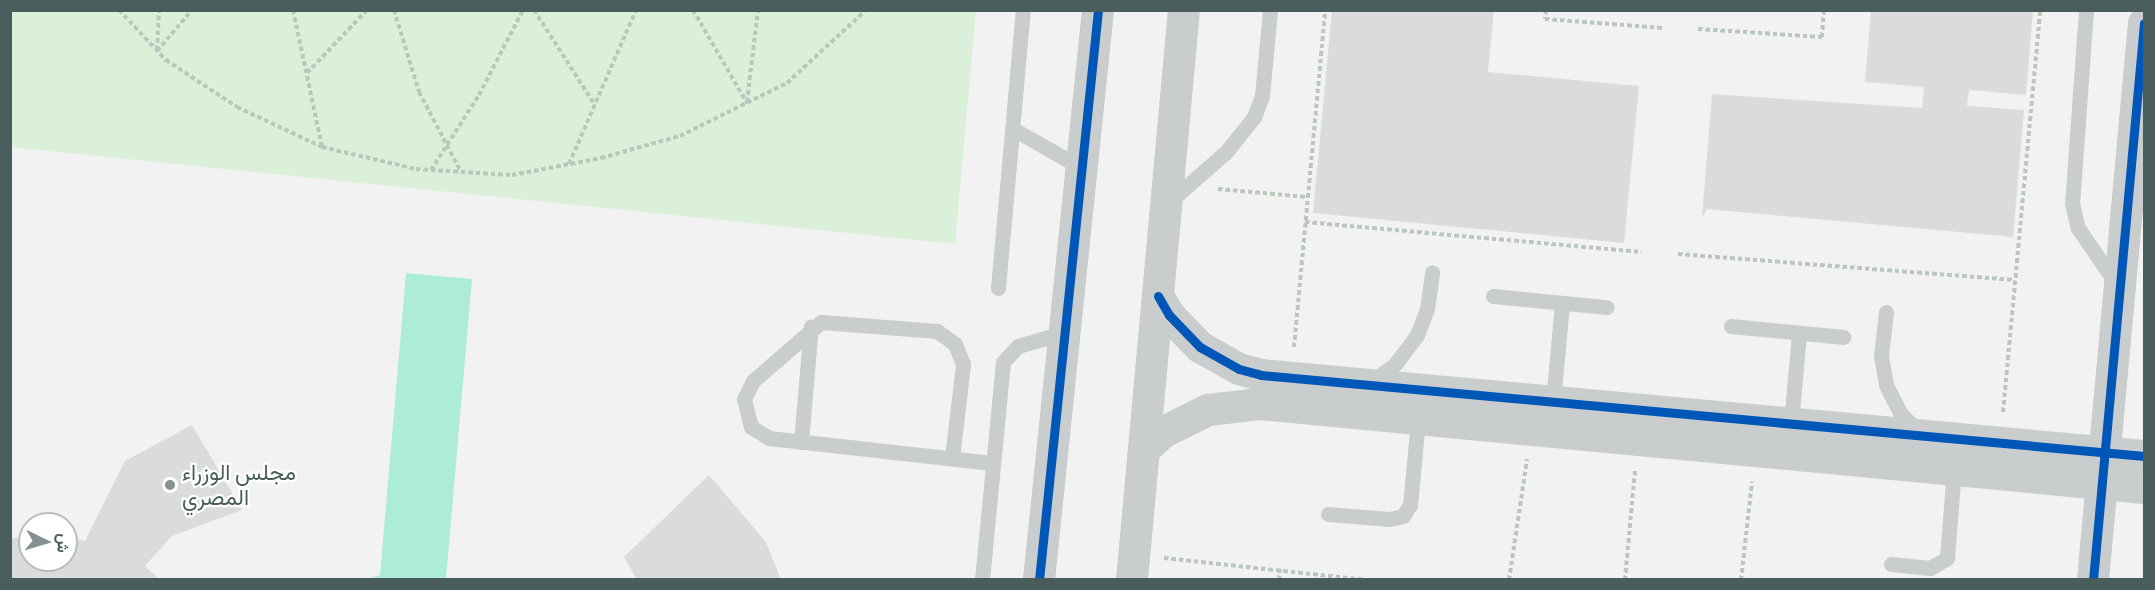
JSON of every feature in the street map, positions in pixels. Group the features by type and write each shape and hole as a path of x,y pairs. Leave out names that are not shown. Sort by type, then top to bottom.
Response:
{"street":[{"path":"1039,579 1098,10"},
{"path":"1134,567 1158,296 1175,195 1184,10"},
{"path":"2093,579 2145,23"},
{"path":"1158,296 1183,332 1219,359 1261,375 2145,456"},
{"path":"1144,450 1184,419 1233,405 2145,488"}],"lane":[{"path":"998,288 1023,10"},
{"path":"1175,195 1226,152 1254,117 1262,96 1270,10"},
{"path":"2086,10 2072,203 2078,228 2120,289"},
{"path":"1013,129 1082,168"},
{"path":"1367,385 1396,363 1418,335 1427,309 1432,272"},
{"path":"1493,296 1606,308"},
{"path":"1553,402 1562,303"},
{"path":"1886,312 1881,356 1886,385 1900,413 1924,435"},
{"path":"952,458 963,364 961,354 947,336 925,328 830,321 811,326 753,381 744,399 746,419 759,434 801,442 992,463"},
{"path":"801,442 811,326"},
{"path":"1731,326 1844,337"},
{"path":"982,579 1003,363 1018,346 1066,332"},
{"path":"1791,423 1799,333"},
{"path":"1328,514 1389,519 1403,516 1410,505 1418,421"},
{"path":"1891,564 1930,568 1947,558 1954,470"}],"path":[{"path":"119,10 157,51 237,107 322,147 431,170 512,175 569,164 680,135 787,83 864,11"},
{"path":"157,51 159,10"},
{"path":"157,51 192,10"},
{"path":"293,10 322,147"},
{"path":"306,73 367,10"},
{"path":"394,10 419,92 461,172"},
{"path":"431,170 479,95 524,10"},
{"path":"534,10 595,105"},
{"path":"569,164 636,10"},
{"path":"693,10 747,103"},
{"path":"747,103 758,10"},
{"path":"1292,378 1325,10"},
{"path":"1546,10 1545,19 1663,28"},
{"path":"1698,29 1822,37 1824,10"},
{"path":"2000,443 2040,10"},
{"path":"1175,195 1307,196"},
{"path":"1305,222 1642,252"},
{"path":"1678,254 2015,280"},
{"path":"1509,579 1531,432"},
{"path":"1625,579 1638,442"},
{"path":"1741,579 1756,454"},
{"path":"1134,567 1280,569 1367,579"},
{"path":"1279,579 1280,569"}],"shaded area":[{"path":"11,10 976,11 955,244 11,147"},
{"path":"406,273 472,279 446,579 367,579 380,575"}],"building":[{"path":"1332,10 1494,10 1488,72 1639,86 1624,243 1313,213"},
{"path":"1871,10 2033,10 2026,95 1969,90 1967,106 2024,110 2013,237 1707,209 1702,217 1712,94 1922,108 1924,87 1865,82"},
{"name":"مجلس الوزراء المصري","path":"192,425 242,510 172,536 145,566 160,580 10,580 10,539 18,537 18,572 78,572 78,540 85,541 125,461"},
{"path":"709,475 766,542 781,580 637,580 624,557"}],"cycle path":[{"path":"1039,580 1098,10"},
{"path":"2093,580 2144,23"},
{"path":"1158,296 1169,315 1200,347 1239,369 1261,375 2144,456"}],"place":[{"name":"مجلس الوزراء المصري","path":"170,485"}]}
